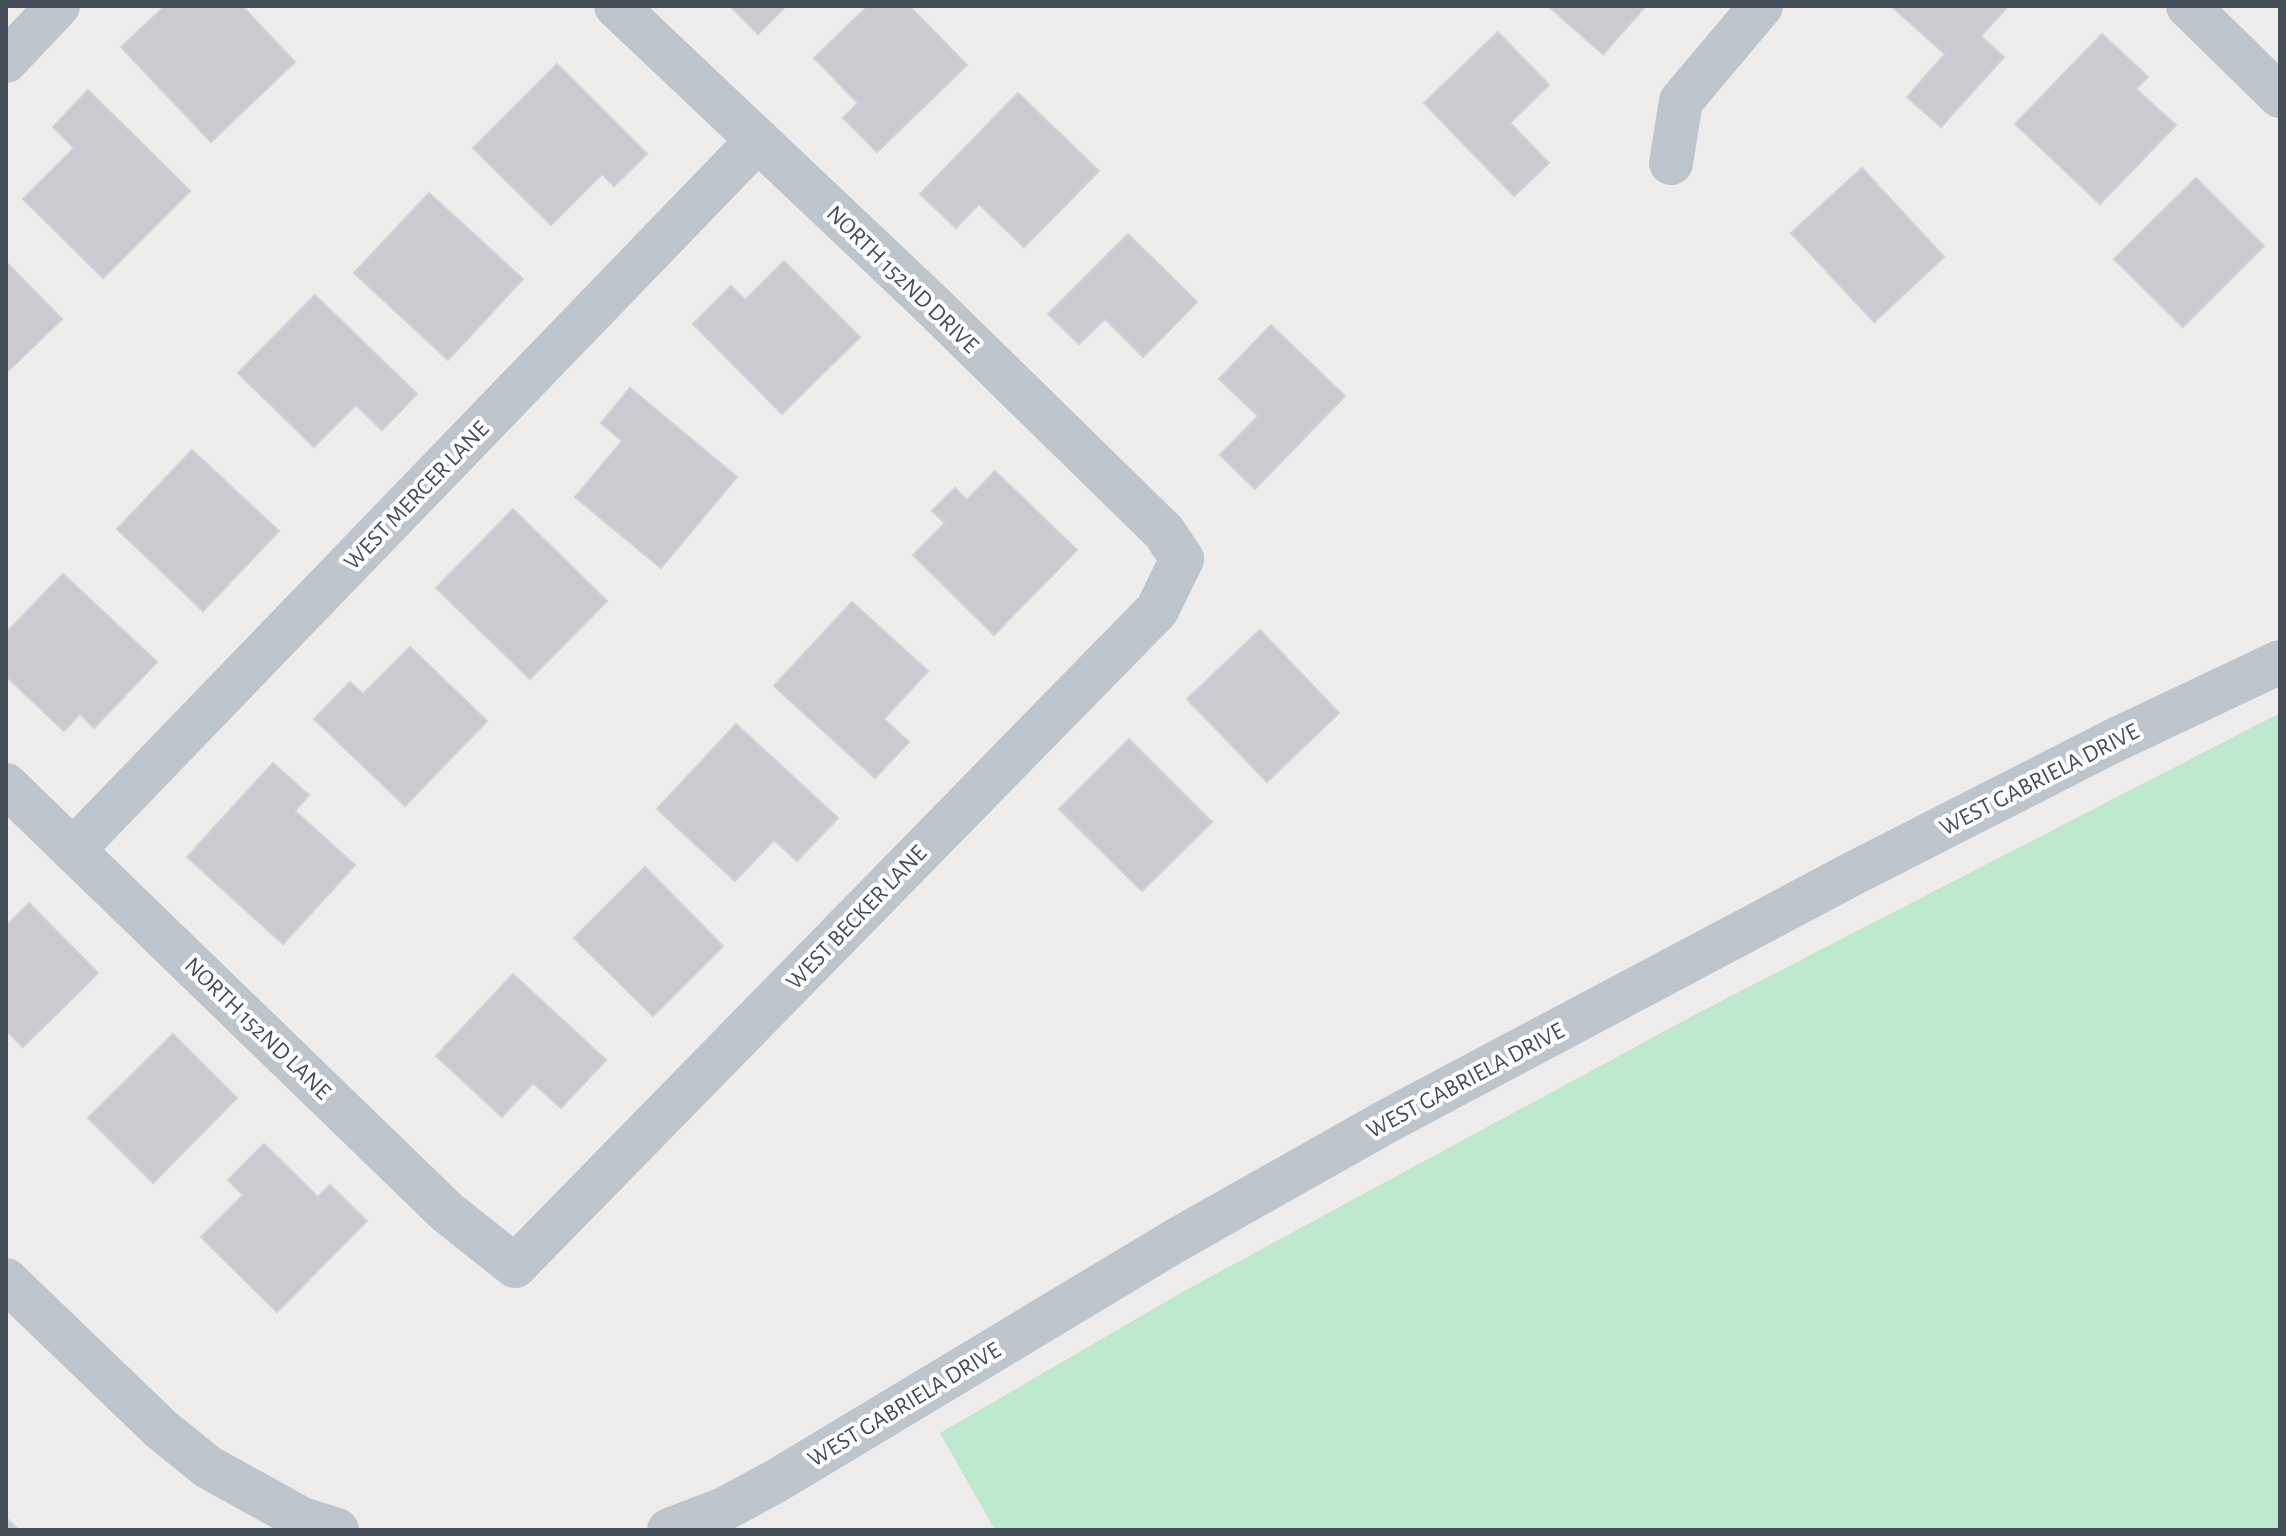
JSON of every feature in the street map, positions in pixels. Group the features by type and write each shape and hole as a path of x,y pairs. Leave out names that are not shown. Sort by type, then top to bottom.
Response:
{"street":[{"path":"6,61 58,6"},
{"name":"NORTH 152ND DRIVE","path":"616,6 928,301 1164,532 1182,559"},
{"path":"1671,163 1681,101 1761,6"},
{"path":"2188,6 2280,96"},
{"name":"WEST MERCER LANE","path":"73,850 758,140"},
{"name":"WEST BECKER LANE","path":"515,1266 1157,610 1182,559"},
{"name":"WEST GABRIELA DRIVE","path":"669,1530 724,1509 776,1481 1173,1242 1389,1120 1854,873 2113,741 2280,662"},
{"name":"NORTH 152ND LANE","path":"6,785 447,1212 515,1266"},
{"path":"6,1280 161,1429 208,1467 302,1519 337,1530"}],"green space":[{"path":"2280,713 2280,1530 995,1530 940,1433 1186,1290 1698,1013"}],"building":[{"path":"165,6 242,6 295,62 211,142 121,47"},
{"path":"730,6 786,6 758,34"},
{"path":"868,6 909,6 967,65 877,152 843,118 858,103 814,58"},
{"path":"1548,6 1646,6 1603,54"},
{"path":"1891,6 2008,6 1981,36 2004,57 1941,127 1907,97 1945,54"},
{"path":"1498,32 1549,85 1510,123 1549,163 1514,196 1424,103"},
{"path":"2102,34 2148,77 2136,89 2176,125 2100,204 2015,124"},
{"path":"557,64 647,154 614,186 602,174 551,225 473,148"},
{"path":"88,90 190,191 103,278 23,199 74,148 53,127"},
{"path":"1018,93 1099,171 1024,247 979,204 956,228 920,194"},
{"path":"1862,168 1944,257 1874,322 1791,233"},
{"path":"2196,178 2264,246 2183,327 2114,259"},
{"path":"429,193 523,279 448,360 354,273"},
{"path":"1128,234 1197,302 1143,357 1105,319 1079,344 1048,314"},
{"path":"784,261 860,337 782,414 693,324 731,286 745,300"},
{"path":"6,262 62,319 6,373"},
{"path":"315,295 417,394 382,430 356,405 314,447 238,373"},
{"path":"1271,325 1345,396 1255,489 1220,455 1258,416 1219,379"},
{"path":"630,388 737,477 661,568 575,497 622,441 601,423"},
{"path":"192,450 279,531 203,611 117,529"},
{"path":"995,471 1077,550 994,635 913,555 945,523 932,511 955,488 967,500"},
{"path":"513,509 607,601 530,679 436,588"},
{"path":"63,574 157,662 94,728 80,714 64,731 6,676 6,633"},
{"path":"852,602 928,671 884,719 909,742 875,778 774,686"},
{"path":"1260,630 1339,713 1267,782 1187,699"},
{"path":"410,647 487,721 405,806 314,719 350,682 363,694"},
{"path":"736,724 838,818 797,861 774,840 735,881 657,809"},
{"path":"1129,739 1212,822 1142,891 1059,809"},
{"path":"273,763 309,795 295,811 355,865 283,944 187,857"},
{"path":"645,867 723,946 653,1016 574,938"},
{"path":"29,903 98,973 23,1047 6,1030 6,926"},
{"path":"513,974 606,1060 561,1108 533,1083 502,1117 436,1056"},
{"path":"173,1034 237,1098 153,1183 88,1118"},
{"path":"264,1144 318,1197 330,1185 367,1221 277,1312 201,1237 243,1195 228,1180"},
{"path":"6,1518 19,1530 6,1530"}]}
